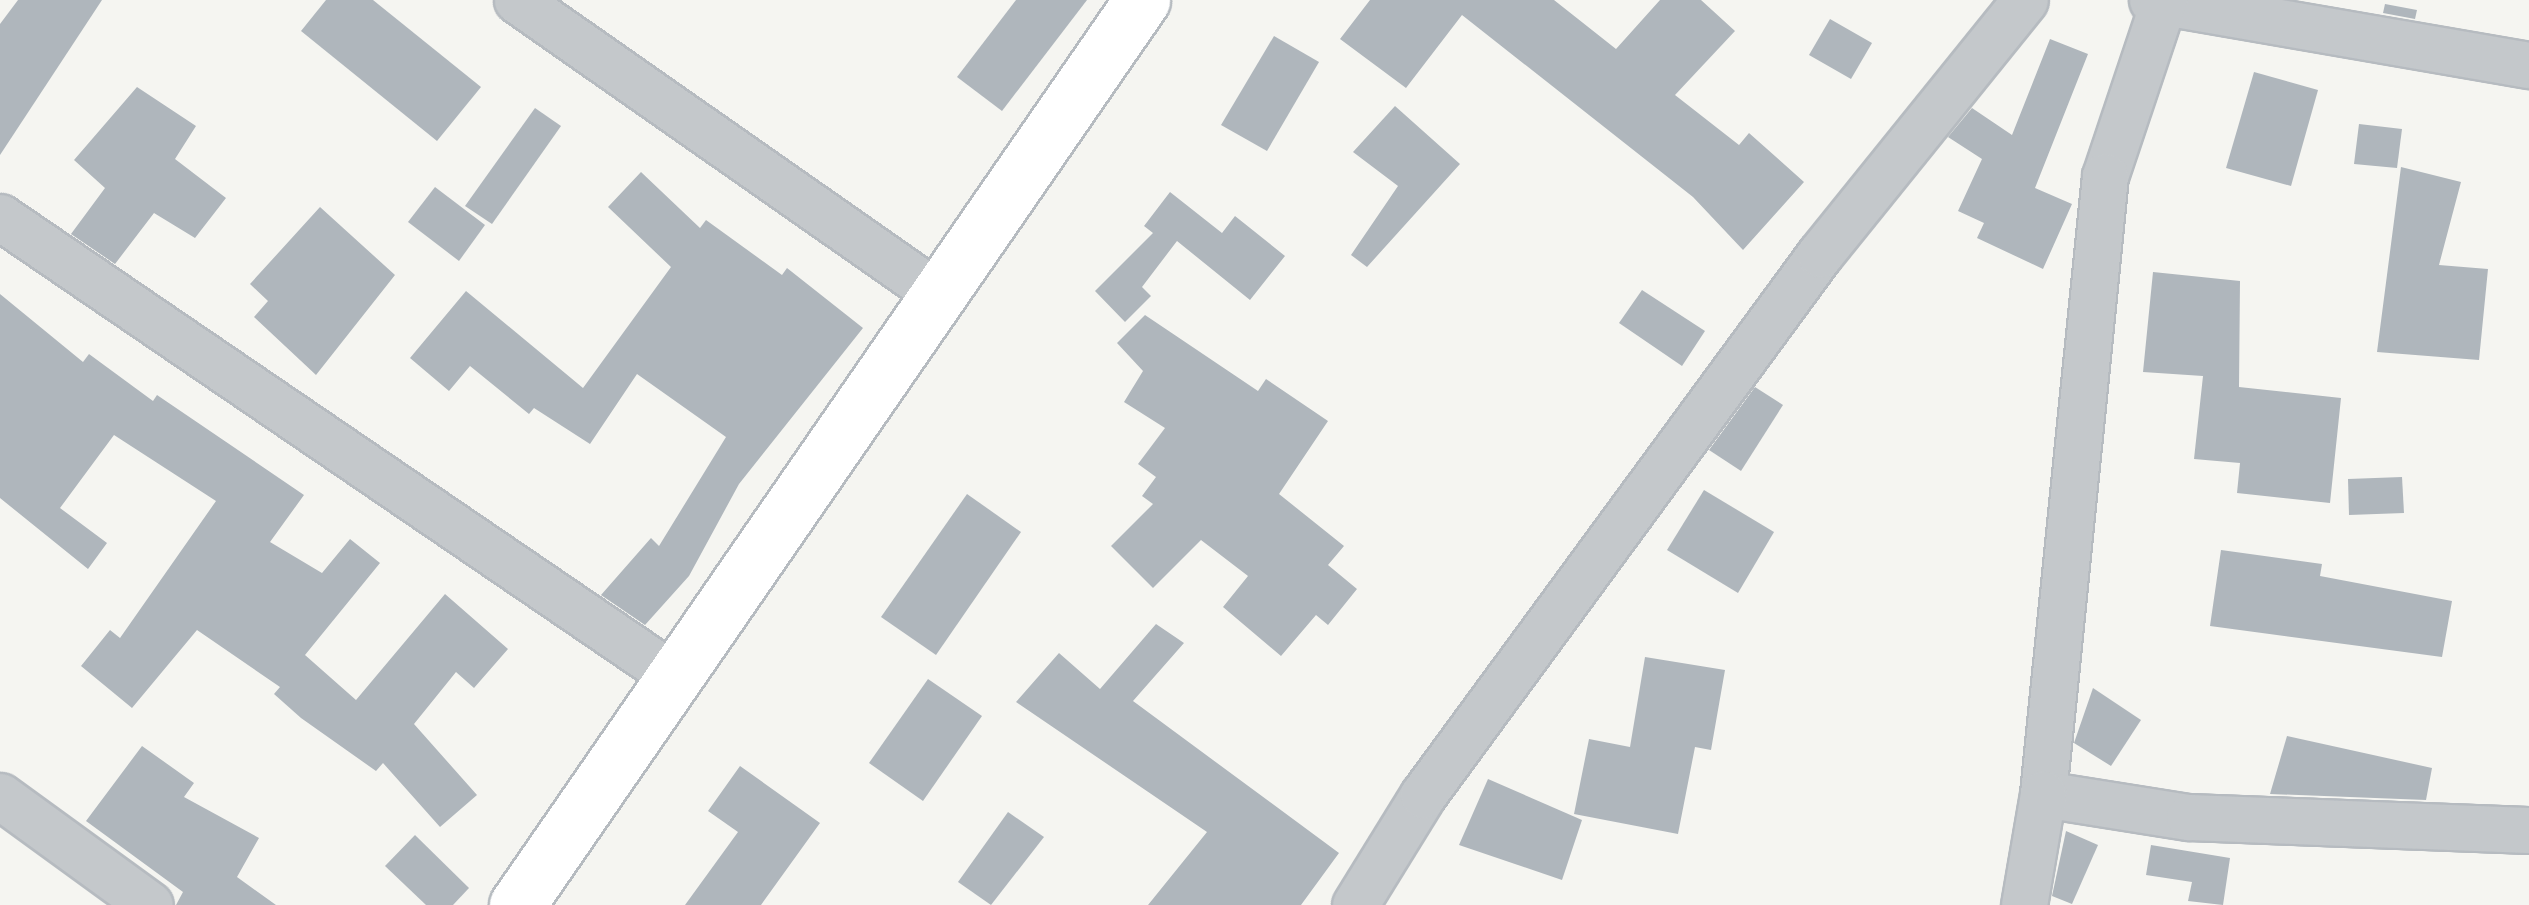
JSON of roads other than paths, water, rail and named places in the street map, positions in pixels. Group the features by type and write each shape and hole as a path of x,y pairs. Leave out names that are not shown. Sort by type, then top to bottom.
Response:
{"main road":[{"path":"518,905 1142,0"}],"street":[{"path":"517,0 938,294"},
{"path":"1355,905 1423,795 1820,254 2025,0"},
{"path":"2024,905 2042,794 2105,176 2160,1 2529,65"},
{"path":"0,217 674,677"},
{"path":"2042,794 2189,817 2529,830"},
{"path":"0,796 150,905"}]}
